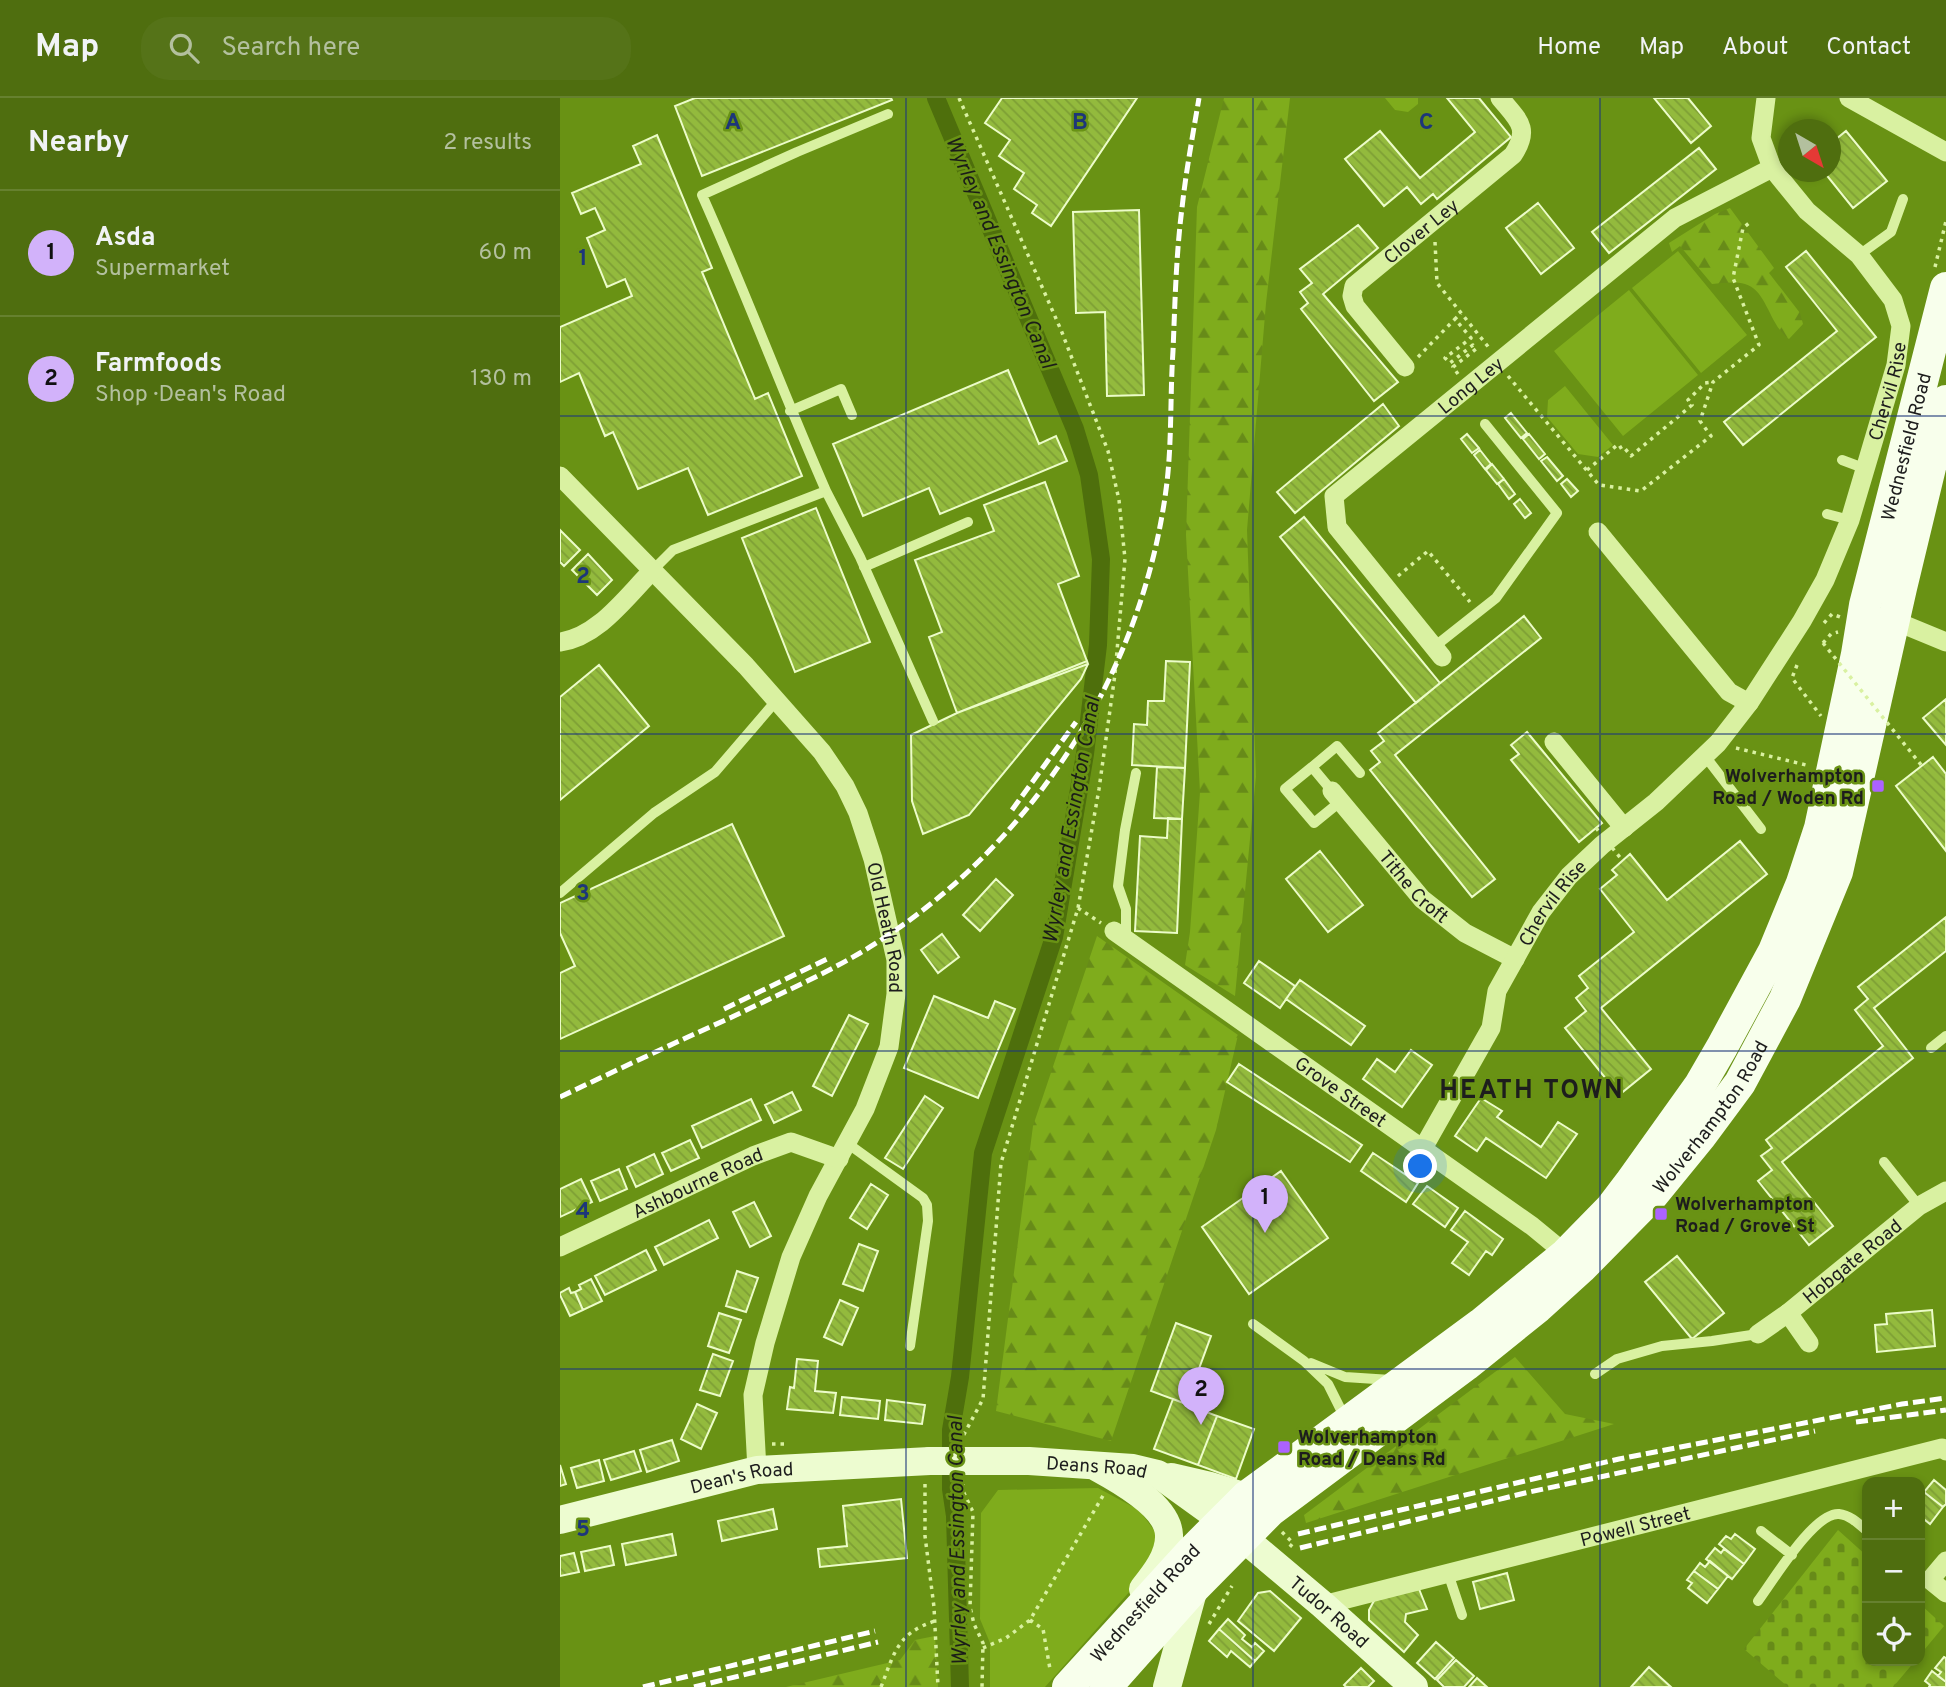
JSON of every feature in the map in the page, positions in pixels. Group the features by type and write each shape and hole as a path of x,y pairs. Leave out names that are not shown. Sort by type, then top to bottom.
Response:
{"main road":[{"name":"Wednesfield Road","path":"1850,620 1946,288"},
{"name":"Wednesfield Road","path":"1895,621 1946,401"},
{"path":"1850,620 1895,621"},
{"name":"Wolverhampton Road","path":"1106,1687 1194,1588 1246,1497 1352,1434 1497,1340 1574,1261 1700,1085 1774,951 1802,883 1820,828 1857,654 1850,620"},
{"name":"Wolverhampton Road","path":"1225,1530 1270,1511 1352,1434 1405,1378 1574,1261 1651,1197 1740,1083 1785,999 1837,872 1895,621"},
{"name":"Wednesfield Road","path":"1059,1679 1107,1643 1225,1530"}],"street":[{"name":"Clover Ley","path":"1405,367 1355,306 1352,296 1354,286 1513,155 1522,141 1520,123 1500,98"},
{"name":"Chervil Rise","path":"1422,1150 1491,1028 1497,991 1541,912 1569,876 1656,803 1711,750 1749,703 1813,601 1850,520 1896,365 1901,326 1893,300 1859,255 1808,211 1772,168 1761,138 1766,98"},
{"path":"1849,98 1946,152"},
{"name":"Long Ley","path":"1438,652 1336,527 1334,496 1495,355 1675,218 1772,168"},
{"name":"Old Heath Road","path":"560,477 746,666 822,752 845,786 858,813 873,859 895,960 896,994 889,1047 865,1109 818,1196 791,1257 765,1343 753,1395 757,1470"},
{"path":"1598,532 1729,692 1749,703"},
{"path":"560,642 572,640 598,626 652,571"},
{"path":"1895,621 1946,642"},
{"path":"1554,742 1624,828"},
{"name":"Tithe Croft","path":"1336,796 1422,899 1465,933 1515,959"},
{"name":"Grove Street","path":"1120,936 1532,1226 1574,1261"},
{"name":"Ashbourne Road","path":"560,1247 753,1156 791,1142 843,1151"},
{"name":"Hobgate Road","path":"1758,1334 1788,1313 1919,1206 1946,1191"},
{"path":"1788,1313 1809,1343"},
{"name":"Powell Street","path":"1323,1605 1942,1448 1946,1451"},
{"name":"Deans Road","path":"928,1461 1029,1461 1133,1468 1158,1474 1225,1530"},
{"name":"Dean's Road","path":"560,1520 757,1470 928,1461"},
{"path":"1096,1466 1114,1488 1155,1507 1170,1533 1166,1555 1107,1643 1099,1687"},
{"path":"1158,1474 1246,1497"},
{"path":"1114,1488 1173,1506 1225,1530"},
{"name":"Tudor Road","path":"1225,1530 1323,1605 1414,1687"},
{"path":"1946,1561 1925,1576 1946,1593"},
{"name":"Wolverhampton Road","path":"1170,1680 1194,1588"},
{"name":"Wolverhampton Road","path":"1150,1640 1164,1648 1170,1680"}],"lane":[{"path":"888,114 702,195 735,268 790,411 933,721"},
{"path":"1859,255 1891,232 1903,199"},
{"path":"790,411 841,389 852,415"},
{"path":"1438,652 1478,611 1496,597 1556,513 1485,424"},
{"path":"1842,460 1866,469"},
{"path":"652,571 673,550 826,491"},
{"path":"1827,514 1850,520"},
{"path":"864,567 968,522"},
{"path":"560,893 654,813 715,772 776,701"},
{"path":"1312,767 1336,796 1314,823 1285,789 1337,746 1360,773"},
{"path":"1711,750 1762,830"},
{"path":"1120,936 1126,909 1118,886 1136,773"},
{"path":"1931,1048 1946,1036"},
{"path":"843,1151 923,1198 927,1205 928,1222 910,1346"},
{"path":"1884,1162 1919,1206"},
{"path":"1253,1324 1304,1361 1328,1384 1352,1434"},
{"path":"1595,1374 1617,1359 1662,1346 1758,1334"},
{"path":"1304,1361 1345,1377 1405,1378"},
{"path":"1758,1601 1819,1522 1838,1514 1850,1517 1862,1527"},
{"path":"1761,1531 1792,1555"},
{"path":"1448,1573 1462,1615"}],"path":[{"path":"959,98 1061,330 1108,451 1119,500 1125,559 1115,674 1099,789 1078,908 1001,1163 983,1399 962,1438 969,1463 963,1490 974,1513 970,1607 983,1648 982,1687"},
{"path":"1434,220 1437,283 1509,372 1507,374 1599,485 1641,491 1711,436 1700,421 1713,382"},
{"path":"1587,470 1616,446 1618,449 1623,446 1630,456 1692,405 1688,400 1705,383 1713,382 1759,345 1733,278 1743,228 1749,223"},
{"path":"1405,367 1421,355 1461,313"},
{"path":"1455,319 1471,338 1445,358 1450,363 1473,345 1476,349 1453,367 1459,374"},
{"path":"1385,586 1428,551 1478,611"},
{"path":"1821,625 1832,614 1850,620"},
{"path":"1850,620 1823,643 1922,766"},
{"path":"1797,666 1792,678 1824,720"},
{"path":"1711,750 1813,767"},
{"path":"1596,828 1623,861"},
{"path":"1078,908 1120,936"},
{"path":"928,1461 925,1536 935,1621 938,1687"},
{"path":"983,1648 1006,1638 1030,1620 1114,1488"},
{"path":"1030,1620 1043,1629 1059,1679"},
{"path":"881,1687 889,1662 902,1641 919,1626 935,1621"}],"green space":[{"path":"1224,98 1290,98 1266,303 1247,530 1256,776 1235,996 1185,965 1190,932 1200,792 1186,535 1197,207"},
{"path":"1385,98 1418,98 1418,104 1408,112 1395,110"},
{"path":"1730,208 1774,268 1769,273 1800,313 1803,324 1789,339 1782,333 1763,300 1752,288 1745,284 1729,282 1712,284 1680,246 1672,252 1669,243 1715,214"},
{"path":"1678,251 1747,335 1701,373 1632,288"},
{"path":"1629,290 1698,375 1623,436 1554,351"},
{"path":"1565,386 1613,445 1598,457 1578,454 1547,417 1548,400"},
{"path":"1097,936 1238,1035 1216,1130 1111,1441 996,1411 1033,1126"},
{"path":"1515,1357 1565,1414 1614,1424 1306,1523 1304,1515"},
{"path":"1098,1488 1139,1510 1160,1538 1131,1590 1045,1687 990,1687 990,1643 980,1619 981,1513 998,1490"},
{"path":"1838,1530 1862,1552 1862,1666 1911,1666 1893,1687 1788,1687 1744,1649"},
{"path":"1925,1609 1944,1626 1925,1649"},
{"path":"935,1636 938,1687 786,1687 900,1660 915,1640"}],"building":[{"path":"695,98 892,100 702,176 675,106"},
{"path":"1002,98 1137,98 1051,226 1032,213 1037,205 1014,189 1024,173 999,156 1010,140 985,123"},
{"path":"1447,98 1479,98 1511,137 1437,199 1433,194 1421,204 1407,187 1384,206 1345,159 1380,131 1420,178 1475,132"},
{"path":"1654,98 1688,98 1711,126 1691,143"},
{"path":"1846,131 1887,181 1853,208 1832,182 1841,182 1841,135"},
{"path":"657,135 712,268 702,272 755,399 768,393 802,476 708,515 688,468 638,489 613,432 605,436 579,373 560,382 560,327 632,296 625,279 607,287 587,238 605,230 595,208 581,214 572,193 641,164 633,146"},
{"path":"1699,148 1716,169 1609,253 1592,232"},
{"path":"1538,203 1574,248 1541,274 1506,228"},
{"path":"1139,210 1144,395 1107,396 1105,312 1076,313 1073,212"},
{"path":"1358,225 1378,248 1323,294 1398,382 1374,401 1301,309 1308,303 1300,292 1312,283 1300,269"},
{"path":"1806,251 1876,337 1743,445 1724,422 1837,331 1786,267"},
{"path":"1008,370 1039,444 1056,436 1067,461 940,514 929,488 863,516 833,444"},
{"path":"1383,404 1399,426 1295,513 1277,492"},
{"path":"1511,413 1527,433 1521,438 1505,418"},
{"path":"1467,434 1479,448 1472,453 1461,439"},
{"path":"1529,434 1545,454 1539,459 1523,439"},
{"path":"1480,450 1491,464 1485,469 1474,455"},
{"path":"1547,457 1563,476 1557,481 1541,461"},
{"path":"1492,464 1504,479 1497,484 1486,470"},
{"path":"1504,479 1515,494 1509,499 1498,484"},
{"path":"1567,479 1578,491 1571,497 1561,484"},
{"path":"1045,482 1079,576 1058,584 1088,664 957,713 929,637 942,632 915,560 994,531 984,505"},
{"path":"1520,499 1531,513 1525,518 1514,504"},
{"path":"816,508 870,642 795,672 742,538"},
{"path":"1304,517 1440,683 1416,703 1280,537"},
{"path":"560,530 580,550 564,566 560,562"},
{"path":"588,554 612,580 597,595 572,570"},
{"path":"1524,616 1541,638 1395,755 1495,879 1472,897 1370,770 1380,762 1371,751 1384,741 1378,733"},
{"path":"1087,661 1081,679 969,815 923,834 912,801 911,735 957,713"},
{"path":"1166,661 1190,662 1185,768 1132,765 1134,724 1147,725 1148,701 1164,701"},
{"path":"599,665 649,726 560,800 560,697"},
{"path":"1946,699 1946,745 1923,718"},
{"path":"1527,732 1602,823 1579,842 1511,760 1519,754 1511,745"},
{"path":"1933,757 1946,774 1946,851 1896,786"},
{"path":"1157,767 1185,768 1182,819 1154,818"},
{"path":"1168,818 1182,819 1177,933 1135,931 1140,836 1167,838"},
{"path":"732,824 784,936 560,1039 560,973 575,966 560,933 560,903"},
{"path":"1740,841 1767,874 1601,1008 1651,1069 1619,1095 1565,1028 1586,1011 1576,998 1588,988 1579,976 1634,932 1600,889 1617,875 1612,870 1630,854 1667,900"},
{"path":"1320,851 1363,905 1328,932 1286,879"},
{"path":"996,879 1013,895 980,931 963,915"},
{"path":"1946,917 1946,951 1874,1008 1913,1058 1782,1162 1833,1226 1809,1245 1758,1181 1772,1170 1761,1156 1772,1148 1766,1140 1883,1046 1855,1010 1868,999 1858,987"},
{"path":"942,934 959,957 938,973 921,950"},
{"path":"1259,961 1295,986 1280,1008 1244,983"},
{"path":"1300,980 1365,1026 1351,1045 1286,999"},
{"path":"934,996 988,1018 995,1001 1015,1009 978,1098 904,1068"},
{"path":"849,1015 868,1024 832,1096 813,1086"},
{"path":"1411,1050 1432,1065 1402,1107 1363,1079 1377,1059 1395,1072"},
{"path":"1239,1064 1362,1145 1350,1162 1227,1082"},
{"path":"792,1092 801,1110 774,1123 765,1105"},
{"path":"925,1096 943,1108 903,1169 885,1158"},
{"path":"1481,1098 1502,1111 1497,1117 1541,1147 1558,1122 1577,1134 1546,1178 1486,1138 1477,1151 1455,1136"},
{"path":"751,1099 761,1120 702,1148 692,1126"},
{"path":"690,1140 699,1158 671,1171 662,1153"},
{"path":"1373,1153 1418,1183 1406,1202 1361,1171"},
{"path":"654,1154 663,1174 636,1187 627,1167"},
{"path":"619,1169 627,1189 600,1201 591,1181"},
{"path":"1281,1171 1328,1238 1249,1294 1202,1227"},
{"path":"581,1179 592,1202 560,1217 560,1189"},
{"path":"871,1184 888,1195 867,1229 850,1218"},
{"path":"1427,1186 1458,1208 1445,1227 1413,1204"},
{"path":"754,1202 771,1236 750,1247 733,1212"},
{"path":"1465,1211 1503,1239 1492,1255 1486,1251 1469,1275 1452,1263 1468,1242 1451,1230"},
{"path":"709,1220 718,1238 664,1265 655,1247"},
{"path":"859,1244 878,1251 863,1291 843,1284"},
{"path":"646,1250 656,1270 605,1295 595,1276"},
{"path":"1677,1256 1724,1313 1692,1339 1645,1282"},
{"path":"737,1271 758,1278 746,1312 726,1306"},
{"path":"591,1279 602,1301 583,1310 575,1292 581,1289 579,1285"},
{"path":"569,1288 571,1293 575,1292 583,1310 570,1316 560,1295"},
{"path":"840,1300 858,1308 842,1345 824,1337"},
{"path":"1932,1310 1935,1346 1877,1352 1875,1325 1887,1324 1886,1314"},
{"path":"719,1313 741,1320 729,1353 708,1346"},
{"path":"1176,1323 1211,1336 1186,1404 1151,1391"},
{"path":"713,1354 733,1361 720,1396 700,1390"},
{"path":"797,1359 818,1361 815,1391 836,1393 833,1413 787,1409 790,1387 794,1388"},
{"path":"842,1397 880,1401 878,1419 840,1415"},
{"path":"1173,1399 1217,1416 1198,1465 1154,1449"},
{"path":"887,1400 925,1405 922,1424 885,1420"},
{"path":"697,1404 717,1413 701,1449 681,1439"},
{"path":"1217,1416 1254,1429 1236,1479 1198,1465"},
{"path":"672,1440 679,1461 647,1472 640,1450"},
{"path":"634,1451 641,1471 611,1480 604,1460"},
{"path":"599,1460 604,1481 577,1488 571,1468"},
{"path":"560,1465 566,1484 560,1486"},
{"path":"1934,1480 1946,1490 1946,1504 1943,1507 1925,1491"},
{"path":"1925,1493 1943,1507 1930,1524 1925,1520"},
{"path":"901,1499 907,1558 820,1567 818,1549 847,1546 843,1506"},
{"path":"773,1509 777,1529 722,1541 718,1521"},
{"path":"672,1534 676,1555 626,1565 622,1544"},
{"path":"1735,1534 1755,1549 1744,1564 1719,1544 1726,1536 1731,1539"},
{"path":"610,1546 614,1565 585,1571 581,1552"},
{"path":"1715,1548 1721,1553 1724,1549 1744,1564 1732,1579 1706,1559"},
{"path":"574,1553 579,1572 560,1576 560,1556"},
{"path":"1710,1561 1728,1576 1718,1589 1694,1571 1700,1563 1705,1567"},
{"path":"1694,1571 1718,1589 1707,1603 1688,1588 1692,1583 1687,1580"},
{"path":"1507,1573 1514,1600 1480,1609 1473,1582"},
{"path":"1419,1589 1427,1609 1406,1614 1405,1622 1418,1635 1404,1652 1369,1620 1369,1610 1375,1599"},
{"path":"1270,1591 1301,1618 1274,1651 1238,1621 1258,1593"},
{"path":"1228,1619 1245,1635 1242,1639 1252,1647 1255,1643 1264,1651 1255,1661 1219,1629"},
{"path":"1219,1629 1255,1661 1250,1667 1231,1651 1227,1657 1209,1641"},
{"path":"1436,1642 1454,1658 1435,1679 1417,1663"},
{"path":"1944,1657 1946,1682 1938,1676 1941,1672 1935,1668"},
{"path":"1456,1660 1474,1676 1464,1687 1444,1687 1437,1680"},
{"path":"1649,1667 1671,1687 1631,1687"},
{"path":"1361,1668 1374,1681 1368,1687 1346,1687 1344,1685"},
{"path":"1932,1671 1946,1682 1946,1687 1929,1687 1925,1681"},
{"path":"1477,1678 1487,1687 1469,1687"}],"waterway":[{"name":"Wyrley and Essington Canal","path":"936,98 1075,429 1089,475 1101,559 1098,645 1085,754 1054,937 983,1153 960,1377 951,1430 960,1687"}],"railway":[{"path":"560,1097 732,1017 860,953 920,912 976,864 1025,811 1068,752 1104,689 1133,623 1154,554 1169,466 1180,226 1199,98"},
{"path":"1012,810 1076,722"},
{"path":"724,1009 831,957"},
{"path":"1298,1534 1619,1459 1902,1404 1946,1398"},
{"path":"1856,1422 1946,1410"},
{"path":"1300,1548 1525,1493 1815,1431"},
{"path":"643,1687 875,1631"},
{"path":"694,1687 878,1642"}],"place":[{"name":"Wolverhampton Road / Woden Rd","path":"1878,786"},
{"name":"Wolverhampton Road / Grove St","path":"1661,1214"},
{"name":"Asda","path":"1265,1233"},
{"name":"Farmfoods","path":"1201,1425"},
{"name":"Wolverhampton Road / Deans Rd","path":"1284,1447"}],"district":[{"name":"HEATH TOWN","path":"1532,1089"}]}
